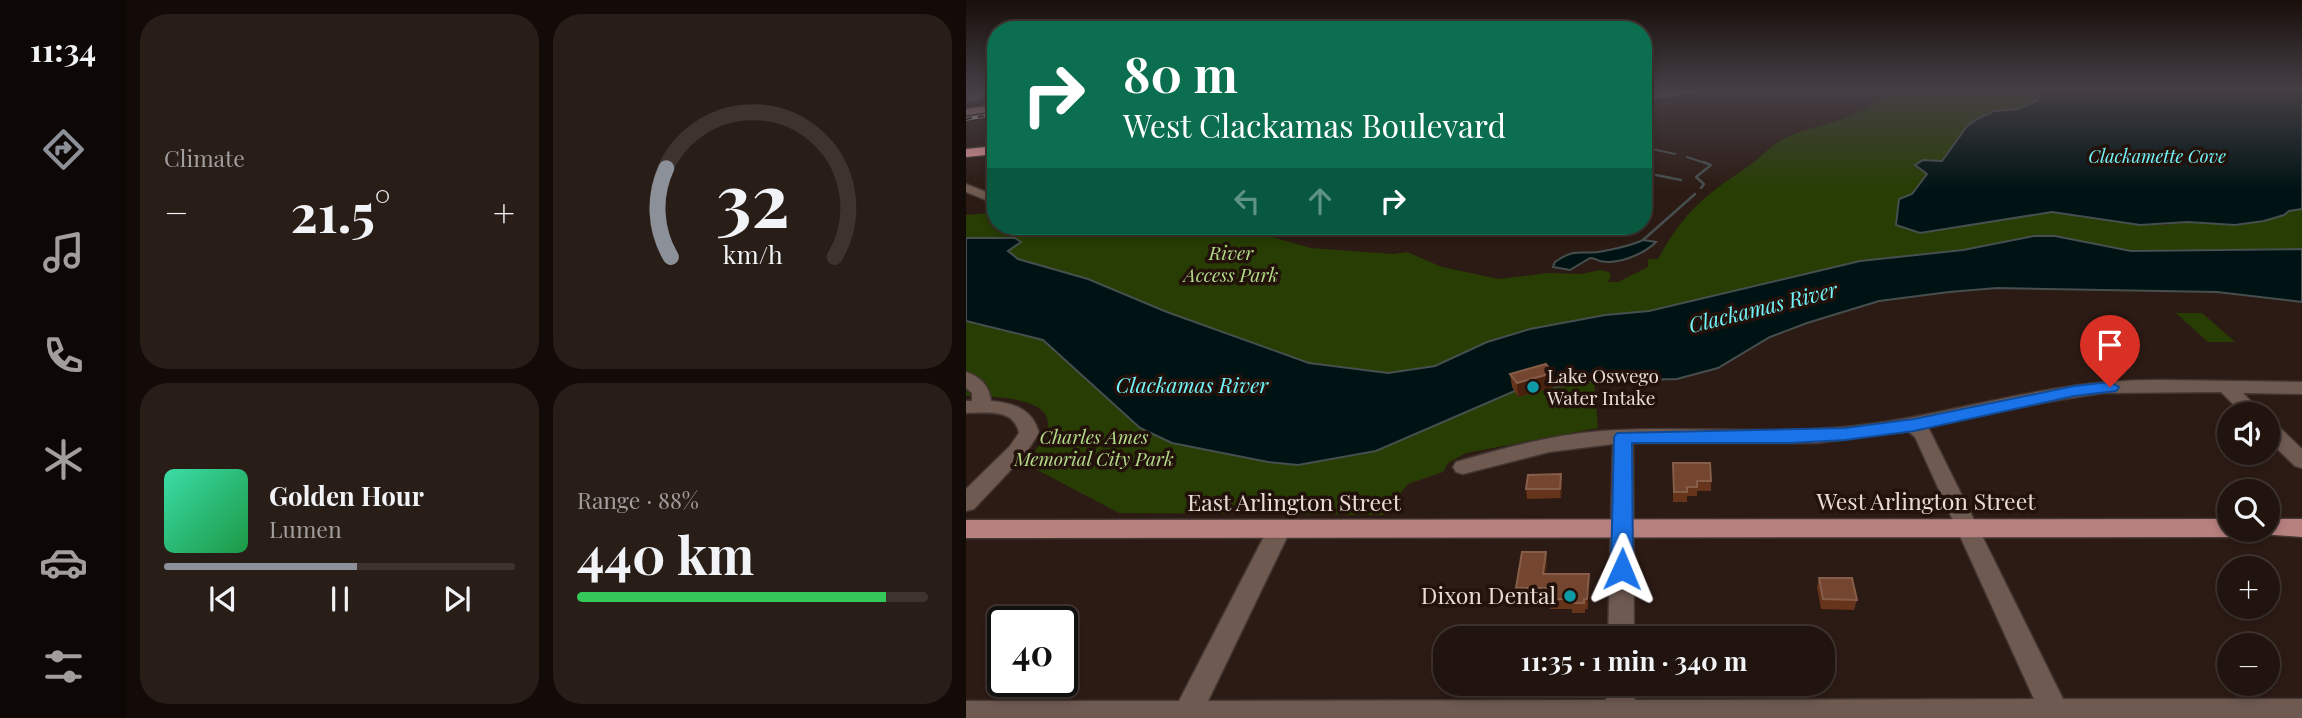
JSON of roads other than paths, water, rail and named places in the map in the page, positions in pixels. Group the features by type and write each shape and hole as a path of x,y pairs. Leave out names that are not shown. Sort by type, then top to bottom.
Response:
{"highway":[{"path":"967,150 987,148"}],"main road":[{"name":"West Arlington Street","path":"1623,528 2217,528"},
{"name":"East Arlington Street","path":"966,529 1623,528"},
{"path":"2280,528 2302,528"}],"street":[{"path":"966,188 987,196"},
{"path":"966,378 981,391 974,407 1016,412 1029,425 1030,433 1017,451 966,503"},
{"path":"1462,467 1560,444 1623,437 1790,437 1914,425 2074,391 2110,387 2302,388"},
{"path":"2228,388 2242,402"},
{"path":"1914,425 1923,434 2056,715"},
{"path":"1621,626 1623,437"},
{"path":"2280,440 2302,461"},
{"path":"1185,717 1279,529"},
{"path":"1620,716 1621,696"},
{"path":"966,715 1185,717 2302,713"}],"water":[{"name":"Clackamette Cove","path":"1971,124 2302,124 2302,209 2264,221 2235,225 2188,222 2140,225 2052,212 1920,233 1896,225 1899,199 1912,194 1927,174 1915,165 1923,160 1942,161"},
{"name":"Clackamas River","path":"2034,236 2055,236 2131,251 2302,249 2302,302 2217,292 1997,288 1879,301 1770,337 1718,368 1677,379 1594,381 1554,387 1547,377 1376,451 1298,465 1268,462 1172,443 1140,428 1043,340 966,321 966,238 1015,238 1021,242 1008,251 1018,259 1088,279 1167,312 1309,363 1388,373 1435,366 1487,342 1530,329 1605,315 1649,311 1860,261 1963,250"},
{"path":"1643,240 1656,242 1638,254 1622,260 1607,262 1590,258 1570,270 1553,267 1555,262 1569,254 1604,251"}],"waterway":[{"path":"1652,149 1675,154"},
{"path":"1687,157 1708,164"},
{"path":"1701,188 1704,184 1696,177 1711,165 1703,162"},
{"path":"1656,175 1681,180"},
{"path":"1652,232 1695,194"},
{"path":"1643,240 1649,235"}],"place":[{"name":"Lake Oswego Water Intake","path":"1533,387"},
{"name":"Dixon Dental","path":"1570,596"}],"park label":[{"name":"River Access Park","path":"1231,264"},
{"name":"Charles Ames Memorial City Park","path":"1094,448"}]}
